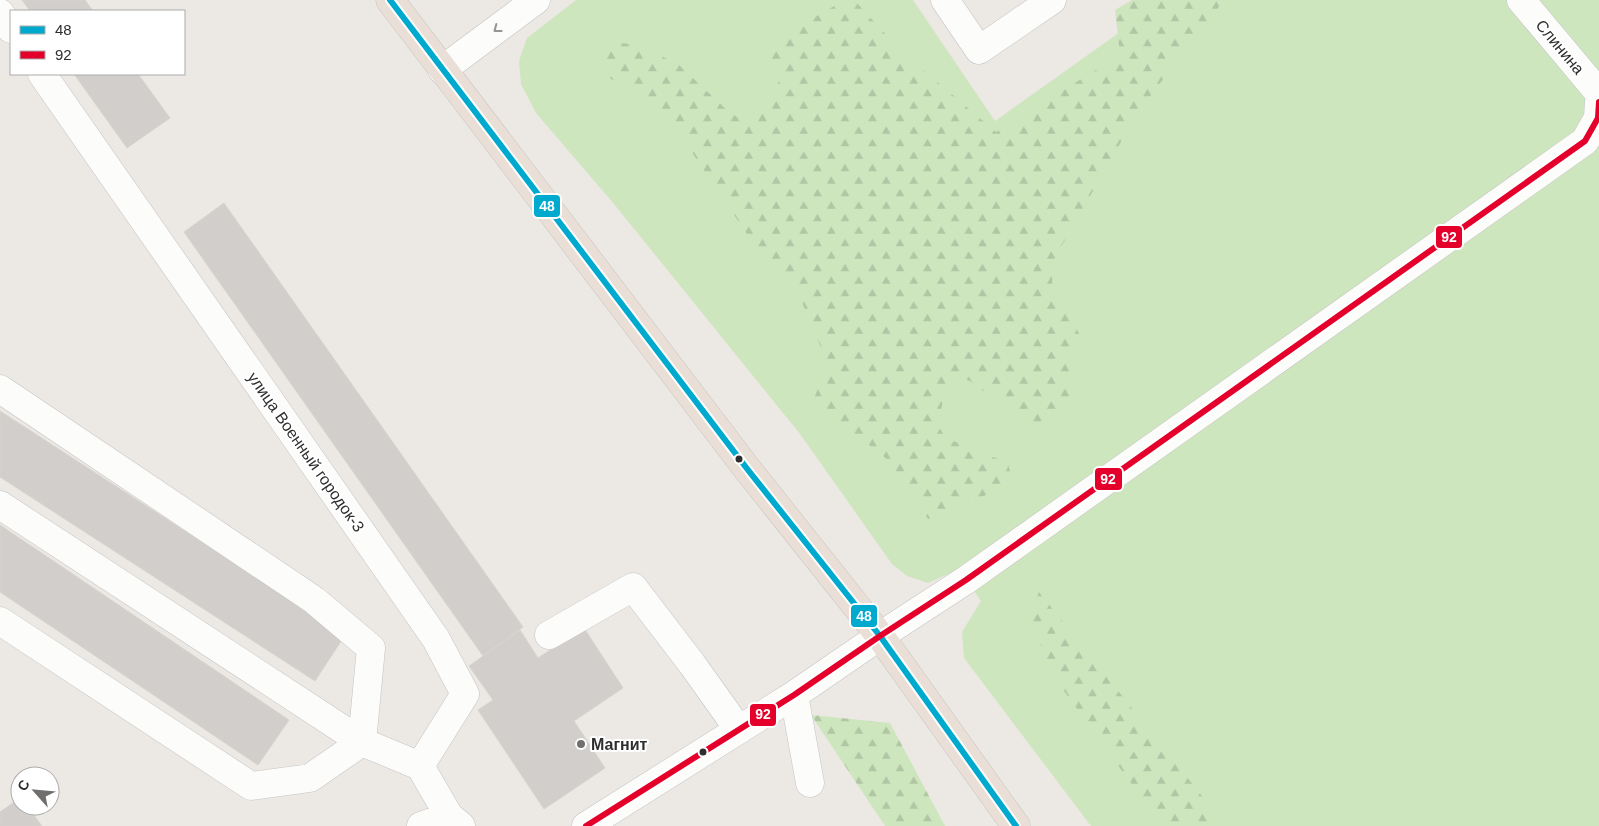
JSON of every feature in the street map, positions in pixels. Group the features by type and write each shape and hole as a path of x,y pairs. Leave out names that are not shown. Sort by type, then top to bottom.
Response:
{"highway":[{"path":"390,0 748,470 880,636 1016,826"}],"street":[{"path":"442,70 536,0"},
{"path":"945,0 979,50 1052,0"},
{"name":"Слинина","path":"1521,0 1599,104"},
{"path":"0,13 10,28"},
{"name":"улица Военный городок-3","path":"43,75 436,639 464,694 420,766"},
{"path":"586,826 740,730 966,580 1585,142 1599,104"},
{"path":"0,389 314,600 371,648 362,742 310,778 251,786 0,621"},
{"path":"0,505 362,742 420,766 455,821 421,826"},
{"path":"549,635 633,587 740,730"},
{"path":"794,695 810,783"}],"green space":[{"path":"576,0 913,0 995,121 1165,0 1599,0 1599,826 1091,826 964,658 962,632 981,601 959,569 928,583 907,576 892,564 800,434 614,204 536,113 521,84 519,61 527,38"},
{"path":"1132,0 1224,0 1138,112 1053,261 1052,289 1082,338 1068,365 1072,391 1064,404 1041,423 1028,425 970,381 956,377 946,385 938,426 946,438 1008,463 1011,476 998,490 928,519 888,460 813,401 828,364 801,300 757,249 687,145 631,91 608,77 606,52 615,42 642,46 679,65 730,113 753,125 780,80 771,56 785,34 843,1 856,2 899,49 996,132 1120,55 1115,10"},
{"path":"1039,592 1226,826 1162,826 1051,673 1030,616"},
{"path":"811,715 890,723 945,826 885,826"}],"building":[{"path":"22,0 85,0 92,10 29,10"},
{"path":"75,75 139,75 170,118 127,148"},
{"path":"224,203 523,627 483,656 184,232"},
{"path":"0,411 345,635 315,681 0,477"},
{"path":"0,525 289,720 258,765 0,592"},
{"path":"584,628 623,688 574,721 605,768 544,809 478,710 493,700 469,666 520,630 538,658"},
{"path":"10,805 10,816 34,816 42,826 0,826 0,812"}],"transit line":[{"name":"48","path":"390,0 748,470 880,636 1016,826"},
{"name":"92","path":"586,826 794,695 966,580 1585,141 1598,118 1599,102"}],"place":[{"name":"Магнит","path":"581,744"}]}
